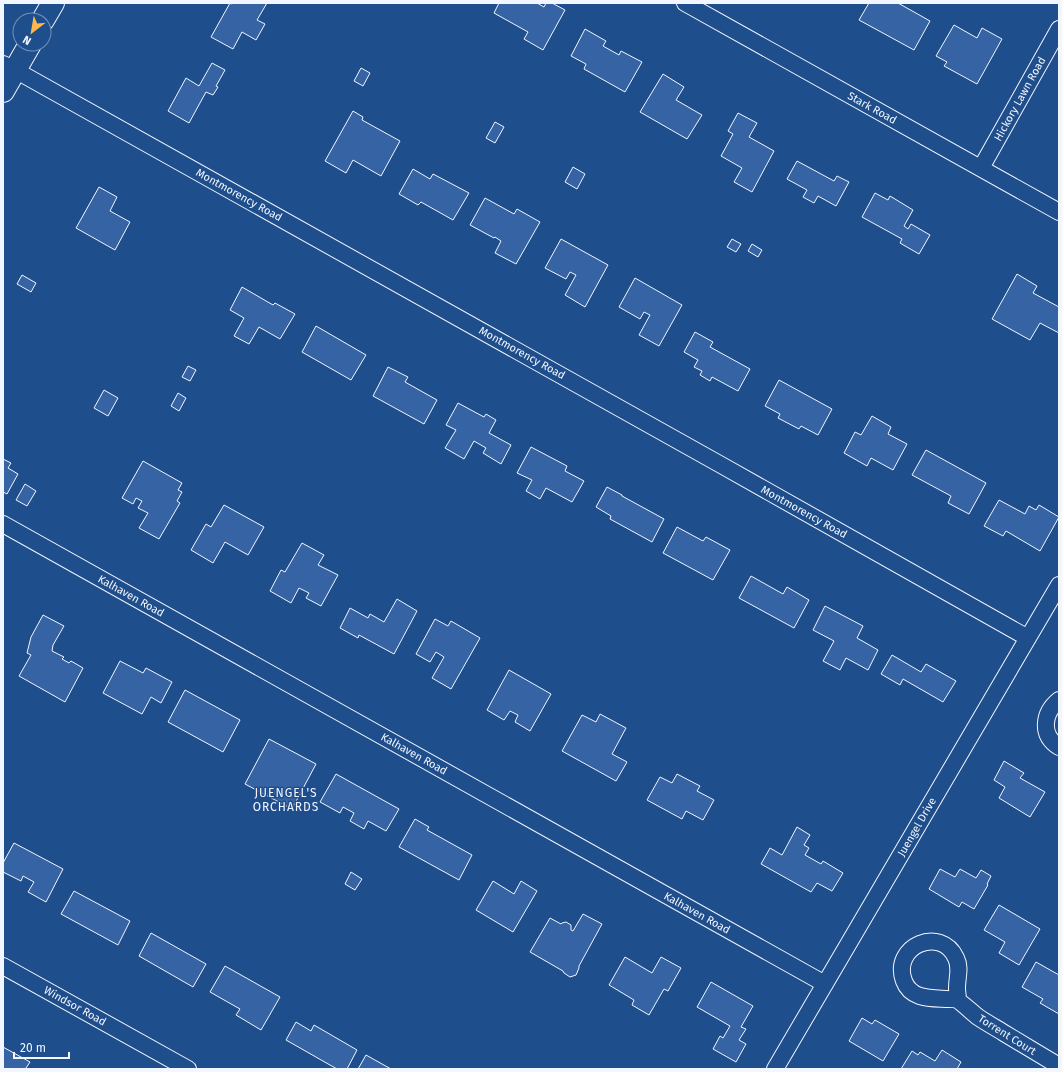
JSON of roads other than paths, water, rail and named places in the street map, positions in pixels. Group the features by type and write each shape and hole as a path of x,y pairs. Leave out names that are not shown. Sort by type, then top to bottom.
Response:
{"main road":[{"path":"48,12 53,3"},
{"path":"3,91 9,67 23,52"}],"street":[{"name":"Stark Road","path":"685,3 1059,212"},
{"name":"Hickory Lawn Road","path":"981,168 1059,29"},
{"name":"Montmorency Road","path":"9,67 1028,638"},
{"name":"Kalhaven Road","path":"3,524 825,984"},
{"name":"Juengel Drive","path":"775,1069 1059,585"},
{"path":"1059,700 1052,706 1048,713 1046,722 1050,740 1059,748"},
{"name":"Windsor Road","path":"3,966 188,1069"},
{"name":"Torrent Court","path":"958,1000 979,1018 1059,1066"}],"district":[{"name":"JUENGEL'S ORCHARDS","path":"286,800"}]}
